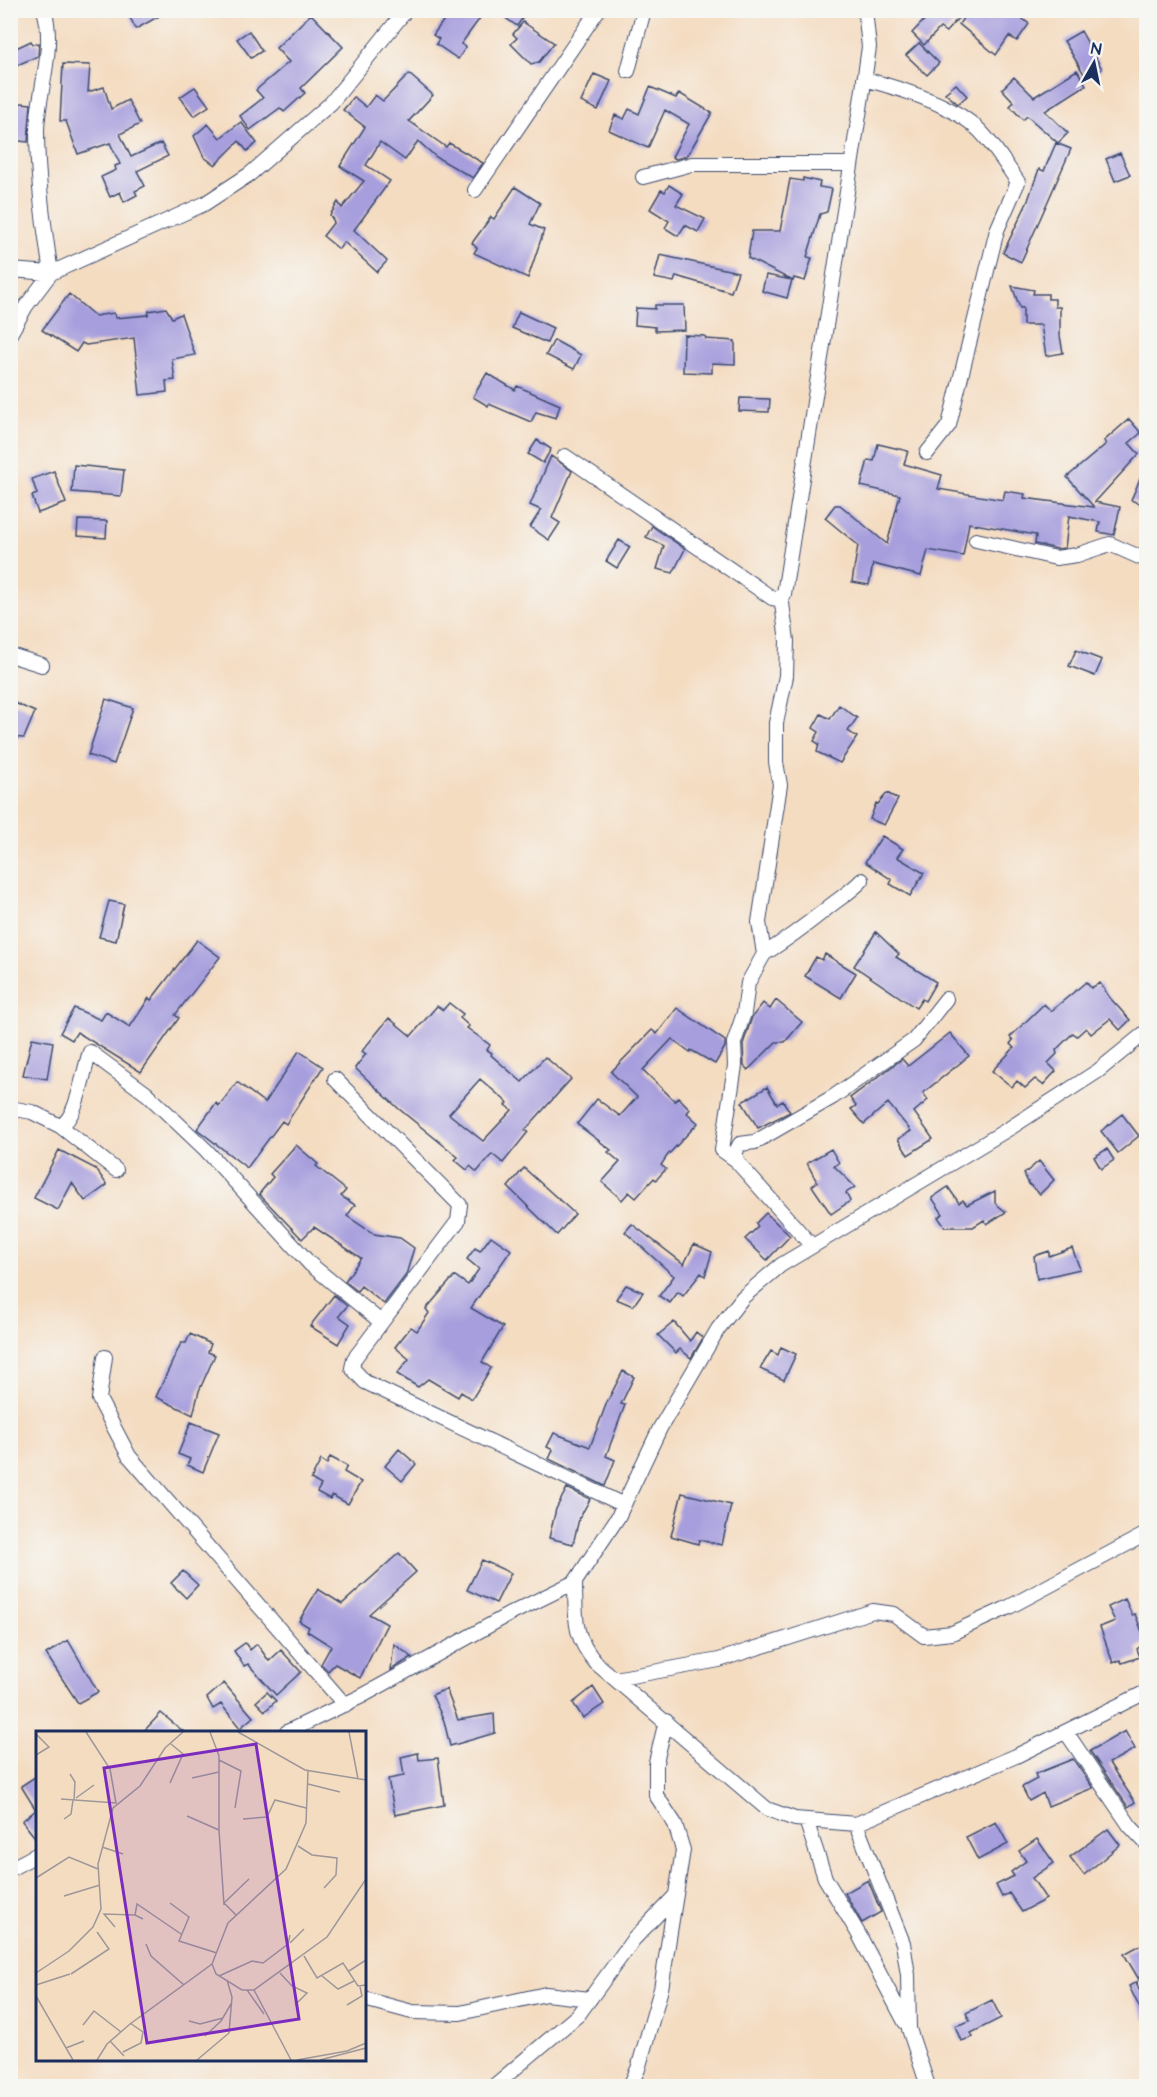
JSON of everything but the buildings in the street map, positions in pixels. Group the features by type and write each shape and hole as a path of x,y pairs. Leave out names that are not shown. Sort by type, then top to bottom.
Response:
{"street":[{"path":"10,334 26,306 51,273 42,217 37,129 47,35 44,10"},
{"path":"10,270 51,273 204,204 250,174 331,103 406,10"},
{"path":"475,190 598,10"},
{"path":"628,71 644,10"},
{"path":"764,954 759,922 780,785 776,762 776,723 786,676 787,641 781,596 788,585 803,466 864,79 869,29 865,10"},
{"path":"864,79 894,87 952,111 979,129 1018,182 997,231 949,425 927,453"},
{"path":"643,177 692,164 851,164"},
{"path":"565,456 764,593 772,598 781,596"},
{"path":"976,540 1056,558 1077,555 1110,544 1146,560"},
{"path":"10,655 42,665"},
{"path":"812,1246 736,1160 722,1150 735,1066 734,1043 744,1013 747,983 764,954 797,934 827,908 849,895 862,880"},
{"path":"736,1160 736,1148 740,1144 755,1142 833,1097 914,1040 946,999"},
{"path":"289,1731 345,1705 508,1615 575,1582 624,1504 660,1428 718,1329 751,1291 781,1265 1098,1071 1146,1032"},
{"path":"60,1126 65,1124 77,1101 90,1052 147,1094 206,1150 310,1264 381,1322"},
{"path":"335,1079 460,1205 458,1221 354,1359 352,1368 365,1382 624,1504"},
{"path":"10,1108 32,1112 60,1126 116,1170"},
{"path":"105,1357 99,1399 129,1456 345,1705"},
{"path":"615,1679 719,1660 873,1611 894,1614 924,1636 952,1633 1009,1608 1146,1534"},
{"path":"575,1582 576,1626 581,1646 615,1679 767,1809 778,1815 856,1824 1016,1756 1146,1692"},
{"path":"630,2086 639,2069 661,1989 683,1850 675,1824 656,1795 656,1762 666,1721"},
{"path":"1066,1732 1130,1826 1146,1843"},
{"path":"807,1820 825,1878 858,1933 909,2030 928,2086"},
{"path":"856,1824 903,1943 908,1976 909,2030"},
{"path":"10,1869 36,1855"},
{"path":"494,2086 529,2054 578,2015 633,1940 676,1895"},
{"path":"366,2000 412,2012 460,2013 546,1994 590,1999"}]}
